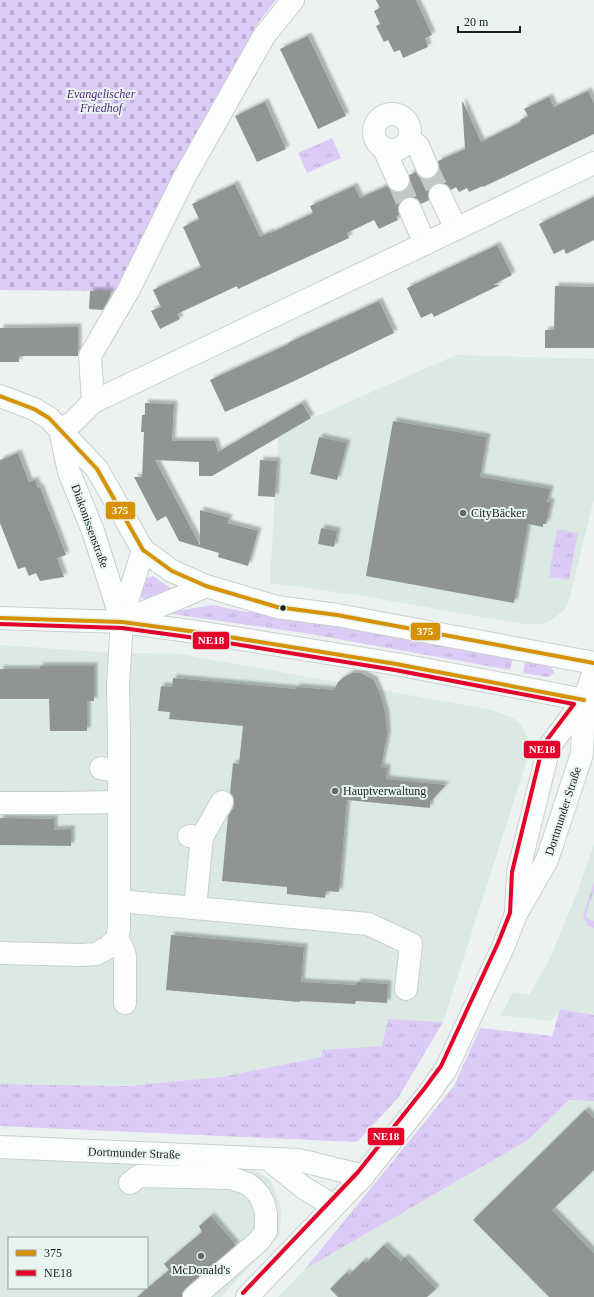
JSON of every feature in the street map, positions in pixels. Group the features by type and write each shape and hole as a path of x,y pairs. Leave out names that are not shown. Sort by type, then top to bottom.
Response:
{"street":[{"path":"93,402 90,356 128,291 184,178 264,36 293,0"},
{"path":"392,113 399,114 409,125 409,139 405,145 399,149 392,151 384,149 378,145 374,139 374,125 378,119 384,115 392,113"},
{"path":"409,139 418,146 427,167"},
{"path":"384,149 398,180"},
{"path":"60,430 73,422 93,402 594,163"},
{"path":"440,195 456,229"},
{"path":"410,209 425,244"},
{"path":"0,396 34,409 49,418 97,469 143,550 172,571 206,586 276,607 337,615 594,662"},
{"name":"Diakonissenstraße","path":"60,430 69,472 93,531 122,622"},
{"path":"0,953 96,954 107,948 117,939 119,928 119,802 110,770 122,622 143,550"},
{"path":"122,622 206,586"},
{"path":"0,618 122,622 204,633 396,664 589,701"},
{"name":"Dortmunder Straße","path":"247,1297 363,1176 429,1093 446,1069 504,945 516,914 547,860 582,754 594,671"},
{"name":"Dortmunder Straße","path":"516,914 518,873 549,747 589,701"},
{"path":"0,803 119,802"},
{"path":"195,908 196,837 222,802"},
{"path":"119,901 368,924 411,944 406,989"},
{"path":"117,939 122,946 125,956 125,1003"},
{"name":"Dortmunder Straße","path":"0,1147 299,1160 363,1176"},
{"path":"268,1158 304,1188 334,1206"},
{"path":"130,1183 139,1176 231,1178 248,1184 260,1196 264,1205 266,1231 259,1241 194,1297"}],"shaded area":[{"path":"456,355 594,359 594,499 569,600 564,610 550,621 542,624 523,624 357,595 270,583 278,438 308,420"},
{"path":"0,645 113,653 180,654 492,710 513,718 519,723 530,744 526,763 443,1022 388,1019 382,1046 322,1050 321,1057 221,1077 128,1086 0,1084"},
{"path":"594,844 594,1015 561,1009 550,1021 501,1015 513,992 529,995 548,963 577,893"},
{"path":"569,1100 594,1101 594,1297 278,1297 305,1269 528,1140"},
{"path":"0,1155 242,1162 271,1180 281,1209 280,1234 221,1297 0,1297"}],"green space":[{"name":"Evangelischer Friedhof","path":"0,0 276,0 259,21 235,67 218,93 120,291 0,290"},
{"path":"332,138 341,158 307,173 298,153"},
{"path":"557,529 578,533 569,580 549,577"},
{"path":"153,576 172,589 147,602 141,597 140,590 146,578"},
{"path":"212,605 241,611 316,619 514,654 510,670 310,634 166,613"},
{"path":"526,656 546,663 550,666 554,673 549,677 523,673"},
{"path":"594,882 594,891 585,917 594,921 594,928 588,926 583,916"},
{"path":"560,1009 594,1015 594,1101 569,1100 528,1140 305,1269 454,1086 480,1028 552,1036"},
{"path":"388,1019 443,1022 398,1098 357,1142 0,1126 0,1084 128,1086 221,1077 321,1057 322,1050 382,1046"}],"building":[{"path":"376,0 416,0 432,35 425,38 428,47 403,58 400,50 394,52 388,40 384,42 376,26 380,24 374,11 380,8"},
{"path":"308,36 346,116 318,129 280,49"},
{"path":"588,91 594,103 594,134 483,187 469,192 467,188 459,192 456,187 451,190 447,185 441,183 435,184 430,188 428,194 429,200 421,204 417,199 405,197 400,201 398,208 399,215 396,216 398,220 379,229 374,220 347,233 349,238 238,289 237,286 177,314 180,319 160,329 151,311 161,307 153,290 201,267 183,227 199,219 192,204 235,184 260,237 313,213 310,206 354,186 360,198 387,186 396,192 403,191 408,187 410,182 409,175 416,172 419,177 425,179 432,178 437,175 439,169 438,161 465,149 462,102 481,142 521,122 520,120 528,116 524,109 549,97 554,107"},
{"path":"265,102 286,149 257,162 235,116"},
{"path":"594,197 594,240 566,254 564,249 554,254 539,224"},
{"path":"497,245 512,275 493,285 500,285 434,317 432,313 421,318 407,288"},
{"path":"555,286 594,287 594,348 545,348 545,330 554,330"},
{"path":"90,291 110,291 110,296 103,310 89,309"},
{"path":"379,301 394,333 290,383 225,412 210,380"},
{"path":"78,327 78,356 19,356 19,362 0,362 0,328"},
{"path":"145,403 174,404 172,441 215,441 218,452 302,403 311,418 212,476 199,476 199,462 155,460 200,545 200,510 229,518 227,523 258,531 248,566 218,557 219,553 179,541 166,516 157,521 134,477 142,477 144,432 141,432 142,415 145,415"},
{"name":"CityBäcker","path":"393,421 487,437 480,477 550,489 547,502 551,502 546,524 543,524 543,527 528,524 514,603 366,576"},
{"path":"319,437 347,443 337,480 310,474"},
{"path":"18,453 29,482 35,480 38,488 40,487 66,555 57,558 64,577 40,581 36,573 29,576 25,567 18,569 0,523 0,460"},
{"path":"260,460 277,461 275,497 258,496"},
{"path":"321,528 337,531 334,547 318,544"},
{"path":"40,666 94,666 94,701 87,701 87,731 50,731 49,699 0,699 0,669 39,669"},
{"name":"Hauptverwaltung","path":"352,673 361,673 374,680 380,694 386,715 387,735 381,767 387,768 386,779 446,785 430,802 430,808 347,800 339,892 326,891 325,898 287,894 287,887 222,881 228,816 233,808 234,802 233,796 230,793 233,763 239,764 243,726 169,719 170,712 158,711 161,686 172,687 173,678 296,689 296,687 334,690 338,682"},
{"path":"0,818 54,819 54,830 71,829 71,846 0,845"},
{"path":"171,935 304,947 301,982 356,985 357,982 388,984 387,1003 356,1001 355,1004 300,1002 166,990"},
{"path":"585,1110 594,1118 594,1170 552,1210 594,1253 594,1297 549,1297 473,1220"},
{"name":"McDonald's","path":"211,1216 236,1245 186,1288 182,1293 182,1297 137,1297 169,1270 164,1264 202,1232 199,1226"},
{"path":"384,1245 401,1261 405,1257 436,1289 427,1297 338,1297 330,1289 347,1272 349,1275 363,1261 366,1263"}],"tunnel":[{"path":"427,167 440,195"},
{"path":"398,180 410,209"}],"transit line":[{"name":"375","path":"0,396 34,409 49,418 97,469 143,550 172,571 206,586 277,607 337,615 594,663"},
{"name":"375","path":"0,618 122,622 204,633 396,664 584,700"},
{"name":"NE18","path":"0,624 122,628 203,639 395,670 574,704 543,745 512,872 510,913 498,943 441,1066 358,1172 243,1293"}],"place":[{"name":"CityBäcker","path":"463,513"},
{"name":"Hauptverwaltung","path":"335,791"},
{"name":"McDonald's","path":"201,1256"}]}
